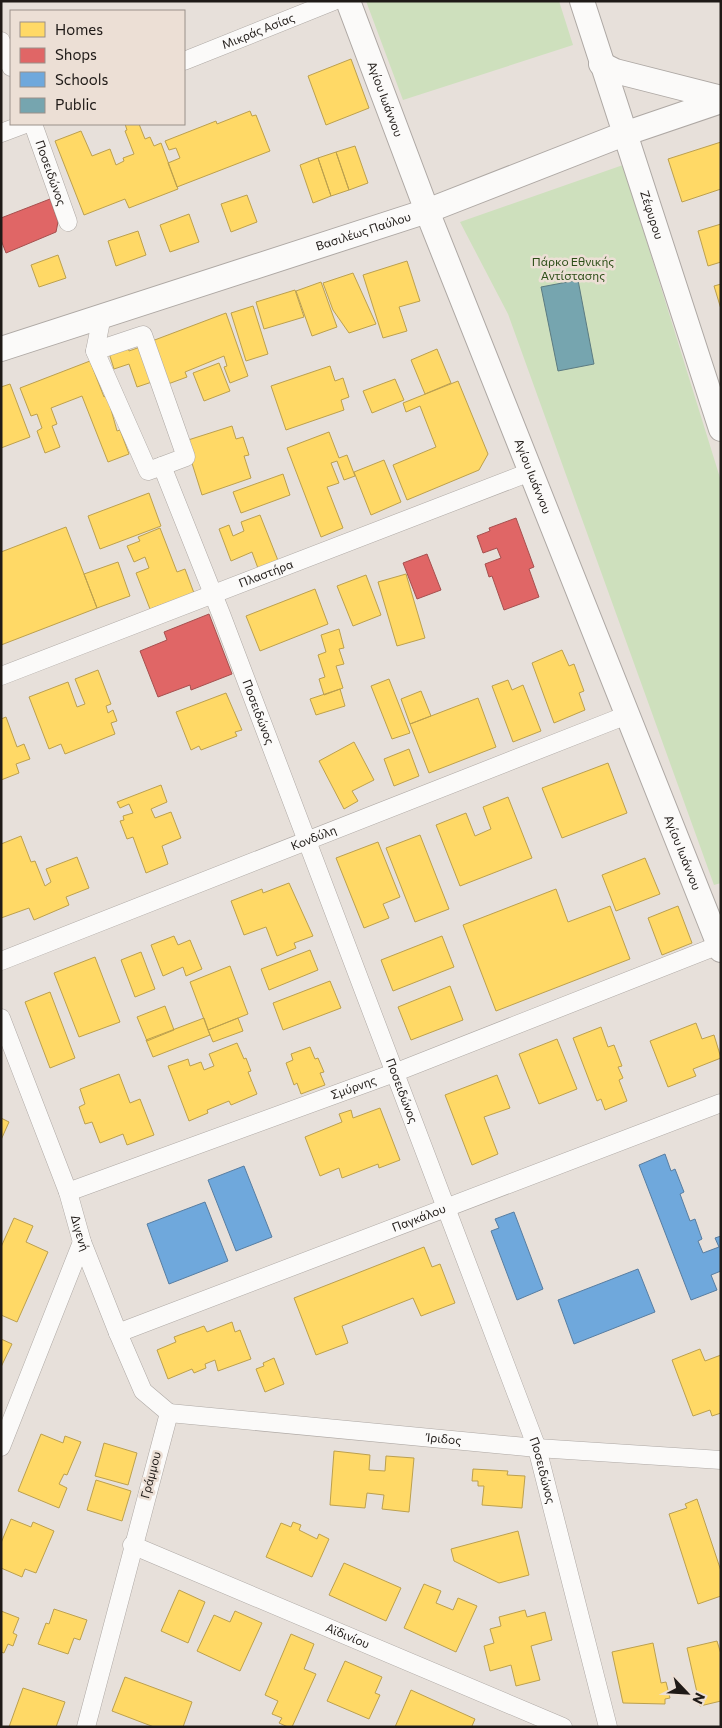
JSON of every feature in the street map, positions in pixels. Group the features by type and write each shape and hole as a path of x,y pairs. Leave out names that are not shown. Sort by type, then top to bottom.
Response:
{"street":[{"name":"Μικράς Ασίας","path":"185,61 334,1"},
{"name":"Αγίου Ιωάννου","path":"348,1 427,211 627,715 713,907 720,948"},
{"name":"Ζέφυρου","path":"582,1 721,429"},
{"path":"1,42 10,64"},
{"path":"601,64 614,71 721,100"},
{"name":"Βασιλέως Παύλου","path":"1,349 427,211 624,134 721,100"},
{"path":"1,133 22,125"},
{"name":"Ποσειδώνος","path":"33,125 68,222"},
{"path":"95,351 143,335 186,457 148,471 95,351 102,316"},
{"name":"Ποσειδώνος","path":"162,466 213,594 537,1448 608,1727"},
{"name":"Πλαστήρα","path":"1,676 530,472"},
{"name":"Κονδύλη","path":"1,961 627,715"},
{"name":"Σμύρνης","path":"68,1192 394,1073 720,948"},
{"name":"Διγενή","path":"1,1447 5,1424 82,1242 68,1192 2,1022"},
{"name":"Παγκάλου","path":"118,1333 721,1103"},
{"path":"82,1242 143,1391 169,1413"},
{"name":"Ίριδος","path":"169,1413 537,1448 721,1460"},
{"name":"Γράμμου","path":"86,1727 132,1545 169,1413"},
{"name":"Αϊδινίου","path":"132,1545 563,1727"}],"green space":[{"path":"366,1 559,1 573,45 403,100"},
{"name":"Πάρκο Εθνικής Αντίστασης","path":"623,165 721,481 721,883 714,885 508,314 460,222"}],"building: Homes":[{"path":"351,59 369,108 326,125 308,76"},
{"path":"250,111 252,116 256,115 270,151 177,187 168,163 180,158 176,148 169,150 165,141 216,121 217,124"},
{"path":"125,125 139,125 145,139 150,137 154,146 161,143 178,189 129,208 125,199 84,215 55,141 81,131 92,156 110,149 116,165 124,161 123,158 134,154 125,131 127,130"},
{"path":"721,142 721,189 682,202 668,159"},
{"path":"355,146 368,183 349,190 336,152"},
{"path":"336,152 349,190 331,196 318,158"},
{"path":"318,158 331,196 313,203 300,165"},
{"path":"247,195 257,222 231,232 221,204"},
{"path":"189,214 199,242 170,252 160,225"},
{"path":"721,224 721,262 708,266 698,231"},
{"path":"138,231 146,255 116,266 108,241"},
{"path":"58,255 66,278 39,287 31,265"},
{"path":"407,261 420,301 399,307 407,331 383,338 363,275"},
{"path":"353,273 376,324 349,333 333,310 323,283"},
{"path":"321,282 337,327 312,336 296,291"},
{"path":"721,284 721,309 714,286"},
{"path":"295,290 304,317 264,329 256,302"},
{"path":"253,306 268,354 246,361 231,313"},
{"path":"226,313 248,376 230,383 224,367 227,366 224,356 185,372 187,377 168,384 152,341"},
{"path":"127,344 129,351 143,346 155,381 137,387 129,364 114,369 108,350"},
{"path":"437,349 451,383 425,394 411,360"},
{"path":"90,361 104,397 107,395 117,431 120,430 129,454 108,462 82,396 51,408 57,424 52,426 60,447 45,453 37,431 42,428 37,414 31,416 20,388"},
{"path":"219,363 230,391 204,401 193,373"},
{"path":"330,366 335,381 343,378 349,397 341,400 344,410 286,430 271,386"},
{"path":"395,379 404,400 372,413 363,391"},
{"path":"458,381 488,454 479,470 407,500 393,465 436,447 420,406 406,412 403,403"},
{"path":"10,384 30,437 1,448 1,387"},
{"path":"232,426 236,439 243,437 249,455 244,456 251,478 202,495 185,441"},
{"path":"329,432 339,458 347,455 355,476 344,480 337,461 331,463 339,483 327,487 343,528 321,537 287,448"},
{"path":"384,460 401,502 371,515 354,472"},
{"path":"283,474 290,495 241,513 233,492"},
{"path":"149,493 161,526 100,549 88,516"},
{"path":"260,515 279,563 259,571 252,552 231,561 219,529 229,525 233,536 244,531 241,522"},
{"path":"66,527 97,608 1,645 1,552"},
{"path":"160,528 177,572 185,569 194,593 150,609 136,573 149,568 145,557 134,562 127,546 140,541 138,537"},
{"path":"118,562 130,596 97,608 84,574"},
{"path":"406,574 425,638 397,646 378,582"},
{"path":"366,575 381,615 353,626 337,586"},
{"path":"315,589 328,624 260,651 246,616"},
{"path":"339,629 344,648 339,649 344,664 336,666 343,688 324,695 319,679 325,677 318,655 326,652 321,635"},
{"path":"562,650 569,666 574,664 584,691 579,693 585,710 554,723 532,663"},
{"path":"98,670 111,704 106,706 108,713 113,710 117,721 111,723 115,734 65,754 61,744 49,749 29,697 68,682 77,707 85,704 75,679"},
{"path":"389,679 410,733 392,739 371,686"},
{"path":"508,680 512,690 523,685 541,731 513,742 492,686"},
{"path":"340,689 345,706 316,715 310,699"},
{"path":"421,691 431,716 410,724 401,699"},
{"path":"226,693 242,730 235,732 237,736 201,750 199,746 191,750 176,712"},
{"path":"478,698 496,747 429,773 410,724"},
{"path":"6,717 17,747 24,744 30,759 16,764 19,773 1,780 1,719"},
{"path":"354,742 374,780 352,791 358,801 344,809 319,761"},
{"path":"409,749 419,776 394,786 384,759"},
{"path":"608,763 627,813 562,838 542,788"},
{"path":"161,785 167,802 151,809 155,818 171,812 181,838 162,846 168,864 146,873 133,837 127,839 120,821 124,820 123,816 133,813 129,804 120,808 117,802"},
{"path":"508,797 532,858 460,886 436,825 466,813 475,836 491,829 483,807"},
{"path":"420,835 449,909 415,922 386,848"},
{"path":"21,836 31,862 35,861 45,886 51,882 46,869 77,857 89,888 66,897 69,905 34,920 29,908 1,918 1,844"},
{"path":"378,842 400,897 383,904 389,918 364,928 336,858"},
{"path":"645,858 660,894 616,911 602,875"},
{"path":"289,883 313,936 294,943 296,948 277,956 266,927 244,935 231,901 262,889 263,893"},
{"path":"556,889 568,922 610,906 630,959 496,1011 463,925"},
{"path":"678,906 692,943 662,955 648,918"},
{"path":"174,936 178,945 190,940 202,969 186,976 183,967 163,976 151,945"},
{"path":"442,936 454,967 393,991 381,960"},
{"path":"310,950 318,970 269,990 261,969"},
{"path":"141,952 155,989 135,997 121,960"},
{"path":"95,957 120,1022 79,1037 54,973"},
{"path":"230,966 248,1014 208,1030 190,982"},
{"path":"330,981 341,1008 283,1030 273,1003"},
{"path":"450,986 463,1020 411,1040 398,1007"},
{"path":"50,992 75,1058 50,1068 25,1002"},
{"path":"165,1006 174,1030 147,1041 137,1017"},
{"path":"204,1018 210,1035 153,1057 146,1040"},
{"path":"238,1018 243,1031 213,1042 208,1030"},
{"path":"696,1023 702,1039 714,1035 721,1058 693,1069 696,1076 668,1087 650,1041"},
{"path":"601,1027 608,1047 614,1045 622,1066 618,1067 623,1078 619,1080 627,1101 605,1110 601,1099 597,1101 573,1038"},
{"path":"557,1039 577,1089 539,1104 519,1054"},
{"path":"237,1043 244,1059 246,1058 251,1071 248,1072 257,1094 231,1105 229,1101 207,1110 208,1113 189,1121 168,1066 188,1059 190,1066 201,1062 204,1070 214,1066 209,1054"},
{"path":"310,1047 315,1059 318,1058 324,1072 320,1073 325,1085 301,1094 297,1083 294,1085 286,1063 293,1060 291,1054"},
{"path":"119,1074 130,1103 140,1099 154,1135 127,1145 123,1134 100,1143 92,1122 85,1124 79,1107 85,1104 80,1089"},
{"path":"497,1075 510,1108 484,1117 498,1154 472,1165 445,1095"},
{"path":"380,1108 400,1160 379,1168 378,1164 342,1178 339,1168 320,1176 305,1137 342,1122 339,1114 351,1110 353,1118"},
{"path":"1,1118 9,1122 1,1140"},
{"path":"14,1218 33,1226 26,1242 48,1252 17,1322 1,1315 1,1247"},
{"path":"424,1247 432,1267 440,1264 455,1303 421,1316 413,1298 342,1326 348,1343 316,1355 294,1298"},
{"path":"232,1322 235,1332 240,1330 251,1359 218,1371 215,1360 205,1364 206,1368 194,1373 192,1369 168,1379 157,1350 176,1342 174,1337 204,1326 207,1332"},
{"path":"1,1339 12,1344 1,1367"},
{"path":"700,1349 705,1361 721,1355 721,1413 712,1416 710,1410 693,1416 672,1360"},
{"path":"274,1358 284,1384 265,1392 256,1369 264,1366 263,1363"},
{"path":"41,1434 63,1443 65,1436 81,1442 67,1475 64,1474 59,1484 67,1488 59,1508 18,1491"},
{"path":"104,1443 137,1453 128,1485 95,1476"},
{"path":"334,1451 370,1455 369,1470 385,1471 386,1456 414,1458 409,1512 382,1509 384,1495 367,1493 365,1508 330,1505"},
{"path":"473,1469 508,1471 507,1475 525,1476 522,1508 482,1505 484,1486 478,1486 478,1481 472,1481"},
{"path":"96,1480 131,1491 122,1521 87,1510"},
{"path":"697,1499 721,1571 721,1596 698,1604 669,1514 687,1508 685,1504"},
{"path":"11,1519 31,1527 33,1522 54,1531 36,1573 25,1569 22,1577 1,1568 1,1543"},
{"path":"293,1522 301,1525 299,1530 317,1539 319,1534 329,1539 312,1577 266,1557 281,1523 291,1527"},
{"path":"518,1531 529,1575 499,1583 454,1561 451,1549"},
{"path":"344,1563 401,1588 386,1621 329,1595"},
{"path":"424,1584 441,1591 436,1603 453,1610 458,1598 477,1606 456,1652 404,1628"},
{"path":"179,1590 205,1602 188,1643 161,1631"},
{"path":"54,1609 87,1620 80,1640 74,1638 68,1654 38,1644 46,1623 49,1624"},
{"path":"525,1610 527,1617 545,1612 552,1640 531,1646 540,1680 516,1686 511,1665 490,1671 484,1646 494,1643 490,1629 501,1626 499,1617"},
{"path":"1,1611 19,1618 13,1633 17,1635 13,1646 8,1644 4,1653 1,1652"},
{"path":"235,1611 262,1623 240,1671 197,1651 214,1615 230,1622"},
{"path":"291,1634 314,1644 304,1669 316,1674 292,1727 288,1727 279,1723 282,1718 272,1714 278,1701 265,1695"},
{"path":"717,1641 721,1654 721,1701 700,1706 687,1648"},
{"path":"653,1643 661,1683 666,1682 670,1698 665,1699 665,1704 623,1703 612,1652"},
{"path":"345,1661 382,1677 375,1693 380,1695 369,1719 327,1701"},
{"path":"125,1677 192,1702 183,1727 154,1727 112,1711"},
{"path":"23,1688 65,1702 56,1727 9,1727"},
{"path":"411,1690 475,1719 472,1726 475,1727 395,1727"}],"building: Shops":[{"path":"50,199 58,222 56,232 6,253 1,240 1,218"},
{"path":"516,518 534,567 529,569 539,597 504,610 492,576 489,577 485,564 501,558 497,548 483,553 477,536 490,531 489,528"},
{"path":"427,554 441,590 417,599 403,563"},
{"path":"209,614 232,674 191,690 190,685 158,697 140,651 167,640 164,632"}],"building: Schools":[{"path":"665,1154 671,1171 675,1169 684,1192 680,1194 690,1221 695,1219 702,1239 698,1241 703,1253 719,1247 715,1238 721,1236 721,1271 711,1275 717,1290 691,1300 639,1165"},
{"path":"244,1166 272,1237 236,1251 208,1180"},
{"path":"205,1202 228,1261 169,1284 147,1224"},
{"path":"514,1212 543,1289 517,1300 491,1231 499,1228 495,1219"},
{"path":"638,1269 655,1312 574,1344 558,1300"}],"building: Public":[{"path":"578,280 594,364 558,371 541,287"}]}
